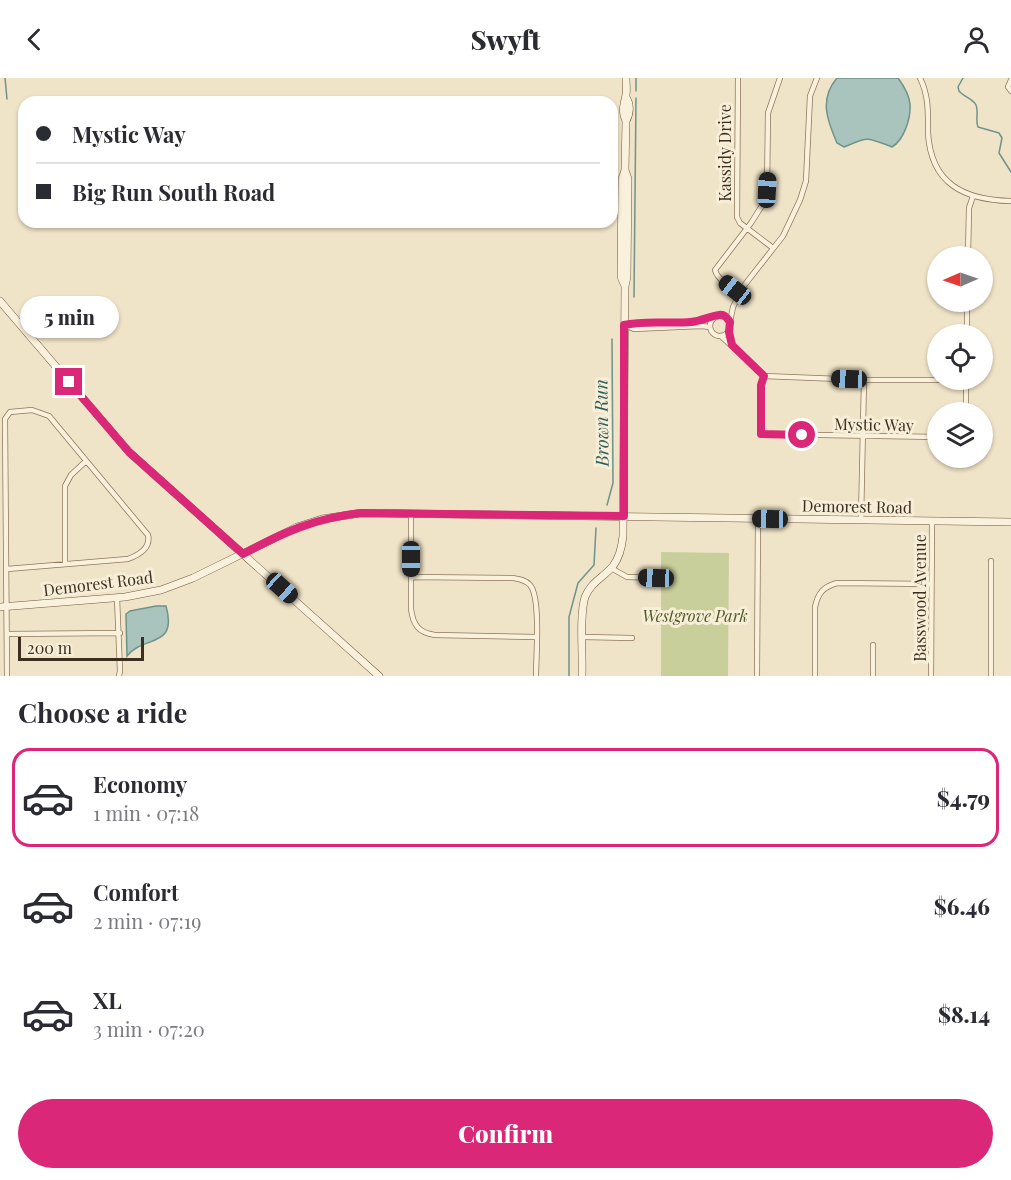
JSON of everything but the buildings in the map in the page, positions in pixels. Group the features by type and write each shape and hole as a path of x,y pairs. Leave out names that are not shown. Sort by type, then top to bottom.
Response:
{"street":[{"path":"582,676 583,613 586,597 597,579 611,568 621,548 624,516 625,286 621,277 622,179 625,170 626,121 623,115 623,102 626,97 626,78"},
{"name":"Kassidy Drive","path":"738,78 736,210 740,223 773,248"},
{"path":"740,292 718,277 715,270 763,204 767,190 768,113 780,78"},
{"path":"732,345 729,332 733,307 740,292 783,236 794,217 806,181 809,106 817,78"},
{"path":"920,78 927,92 929,144 936,166 952,186 973,196 1011,201"},
{"path":"1011,80 1008,87 1011,92"},
{"path":"968,246 969,208 973,196"},
{"path":"0,301 129,452 380,676"},
{"path":"624,325 693,322 723,315 733,307"},
{"path":"723,315 730,322"},
{"path":"713,318 710,327 713,333 732,345 764,376 927,380"},
{"path":"624,325 634,329 710,327"},
{"path":"721,336 729,332"},
{"name":"Mystic Way","path":"764,376 761,385 761,434 927,437"},
{"path":"861,520 864,380"},
{"path":"7,569 128,559 144,549 149,540 148,535 44,413 25,410 7,414 5,419 7,569 4,607 8,634 7,676"},
{"path":"65,564 65,486 71,475 86,461"},
{"name":"Demorest Road","path":"4,607 117,598 161,590 194,578 297,527 322,519 361,513 1011,522"},
{"path":"411,513 412,619 417,627 425,633 435,634 536,637"},
{"path":"757,676 758,519"},
{"name":"Basswood Avenue","path":"931,676 932,521"},
{"path":"991,561 991,676"},
{"path":"611,568 627,577 660,578"},
{"path":"411,577 513,578 523,580 530,585 536,602 536,676"},
{"path":"815,676 815,607 823,589 837,583 931,584"},
{"path":"117,598 120,633 119,676"},
{"path":"8,634 120,633"},
{"path":"583,637 632,638"},
{"path":"873,645 873,676"}],"green space":[{"name":"Westgrove Park","path":"661,552 729,553 728,676 661,676"}],"water":[{"path":"837,78 898,78 907,94 910,110 906,128 896,144 892,147 868,139 844,147 837,143 830,126 826,102 831,86"},
{"path":"166,606 167,629 163,635 142,645 127,656 126,614 130,611"}],"waterway":[{"path":"5,78 7,99"},
{"name":"Brown Run","path":"636,78 636,91"},
{"path":"963,78 958,87 959,91 976,105 978,127 999,133 1002,138 999,153 1011,172"},
{"name":"Brown Run","path":"634,297 636,98"},
{"name":"Brown Run","path":"607,505 613,483 612,339"},
{"name":"Brown Run","path":"569,676 569,617 578,583 594,565 596,528"}],"route":[{"path":"69,382 129,452 243,554 297,527 322,519 350,514 624,516 624,325 693,322 723,315 730,322 729,332 732,345 764,376 761,385 761,434 802,435"}]}
